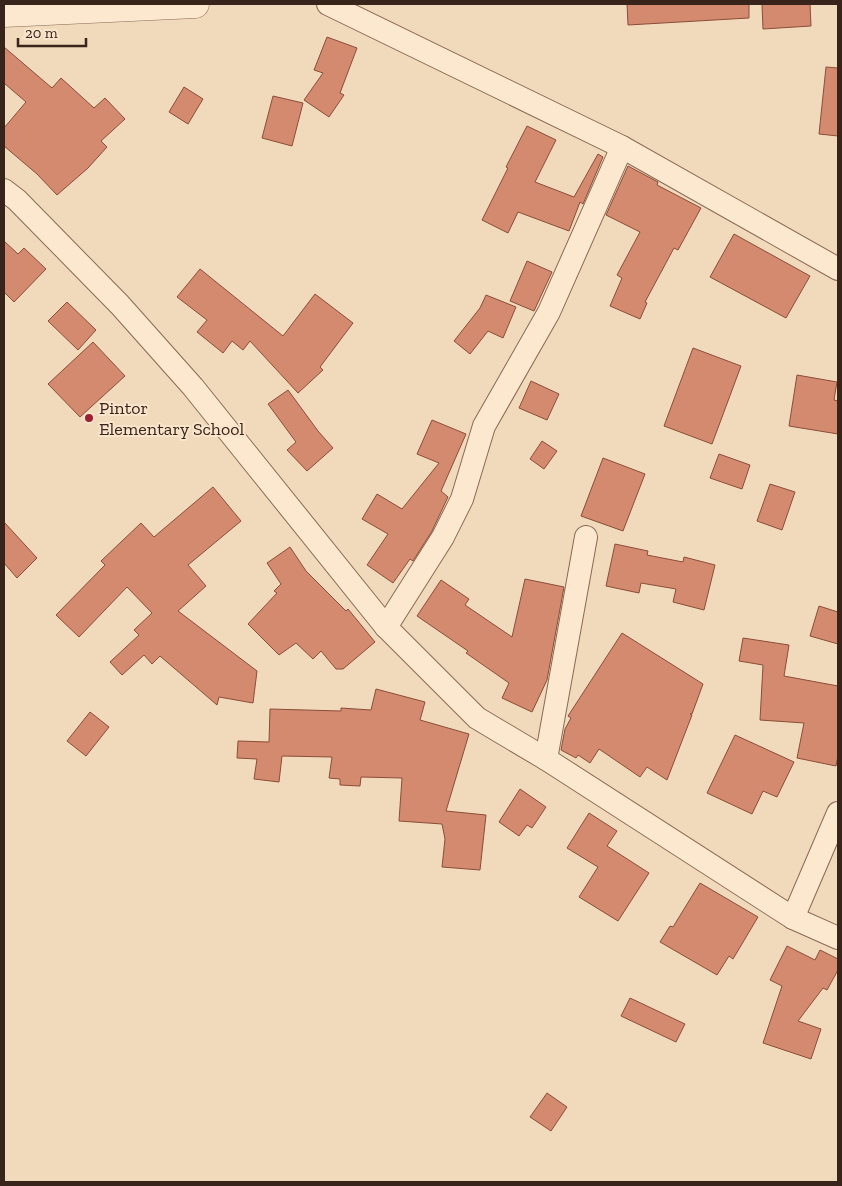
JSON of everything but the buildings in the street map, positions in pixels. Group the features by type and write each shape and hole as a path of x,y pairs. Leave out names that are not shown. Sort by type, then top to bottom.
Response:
{"street":[{"path":"4,13 195,4"},
{"path":"328,4 622,147 838,269"},
{"path":"386,627 443,537 462,499 484,426 549,312 622,147"},
{"path":"4,190 17,200 120,305 193,387 386,627 477,718 546,759 793,918 838,938"},
{"path":"546,759 586,537"},
{"path":"793,918 838,813"}],"place":[{"name":"Pintor Elementary School","path":"89,418"}]}
